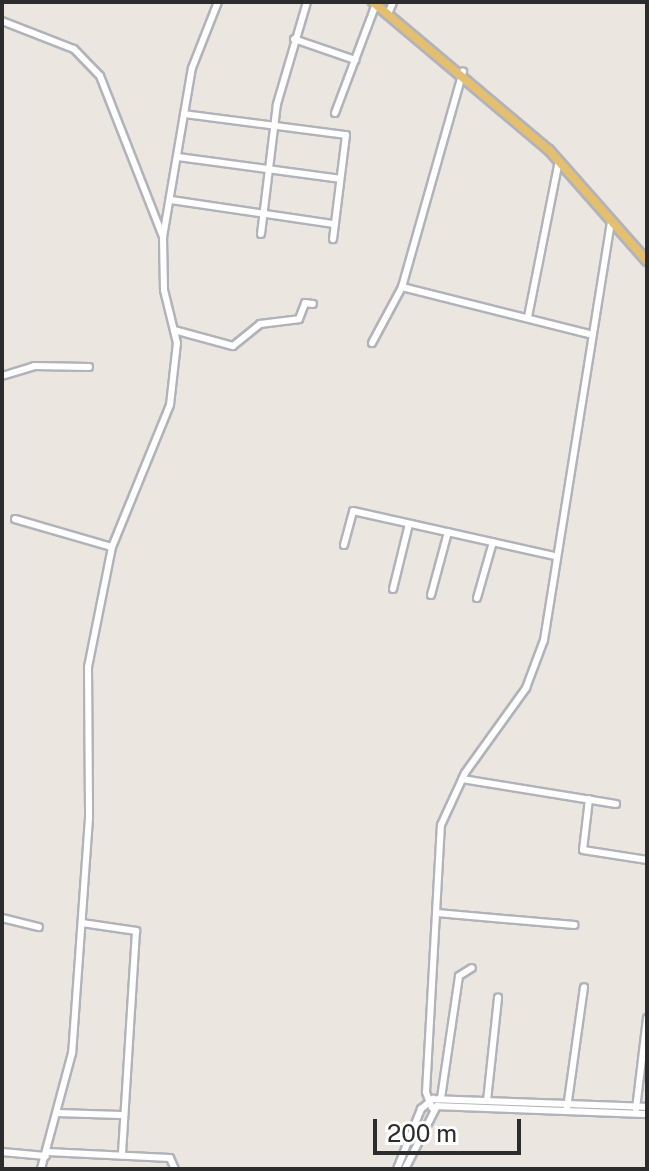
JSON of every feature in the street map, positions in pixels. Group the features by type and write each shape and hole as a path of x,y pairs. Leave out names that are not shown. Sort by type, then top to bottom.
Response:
{"main road":[{"path":"374,3 463,71 559,161 647,261"}],"street":[{"path":"163,237 192,68 218,2"},
{"path":"261,234 275,125 294,39 307,2"},
{"path":"388,14 393,2"},
{"path":"335,113 374,3"},
{"path":"2,21 74,49 100,76 163,237 174,330 170,405 112,547 88,667 82,923 72,1053 41,1169"},
{"path":"294,39 355,60"},
{"path":"372,343 402,287 463,71"},
{"path":"184,114 346,135 333,239"},
{"path":"178,157 340,179"},
{"path":"528,317 559,161"},
{"path":"171,200 334,224"},
{"path":"397,1169 426,1102 441,825 462,779 537,665 589,334 611,220"},
{"path":"402,287 589,334"},
{"path":"174,330 233,346 260,324 299,319 305,303 313,304"},
{"path":"2,376 47,364 89,367"},
{"path":"344,545 353,511 554,556"},
{"path":"15,519 112,547"},
{"path":"393,589 409,524"},
{"path":"431,595 448,532"},
{"path":"477,598 493,542"},
{"path":"462,779 616,804"},
{"path":"589,799 583,850 647,860"},
{"path":"437,913 574,925"},
{"path":"2,918 39,927"},
{"path":"82,923 136,931 121,1115 122,1156"},
{"path":"441,1098 459,976 472,968"},
{"path":"567,1108 584,987"},
{"path":"487,1101 498,998"},
{"path":"636,1109 647,1018"},
{"path":"426,1102 441,1098 567,1108 647,1107"},
{"path":"426,1102 432,1108 647,1114"},
{"path":"405,1169 432,1108"},
{"path":"57,1113 121,1115"},
{"path":"2,1152 170,1158 175,1169"}]}
